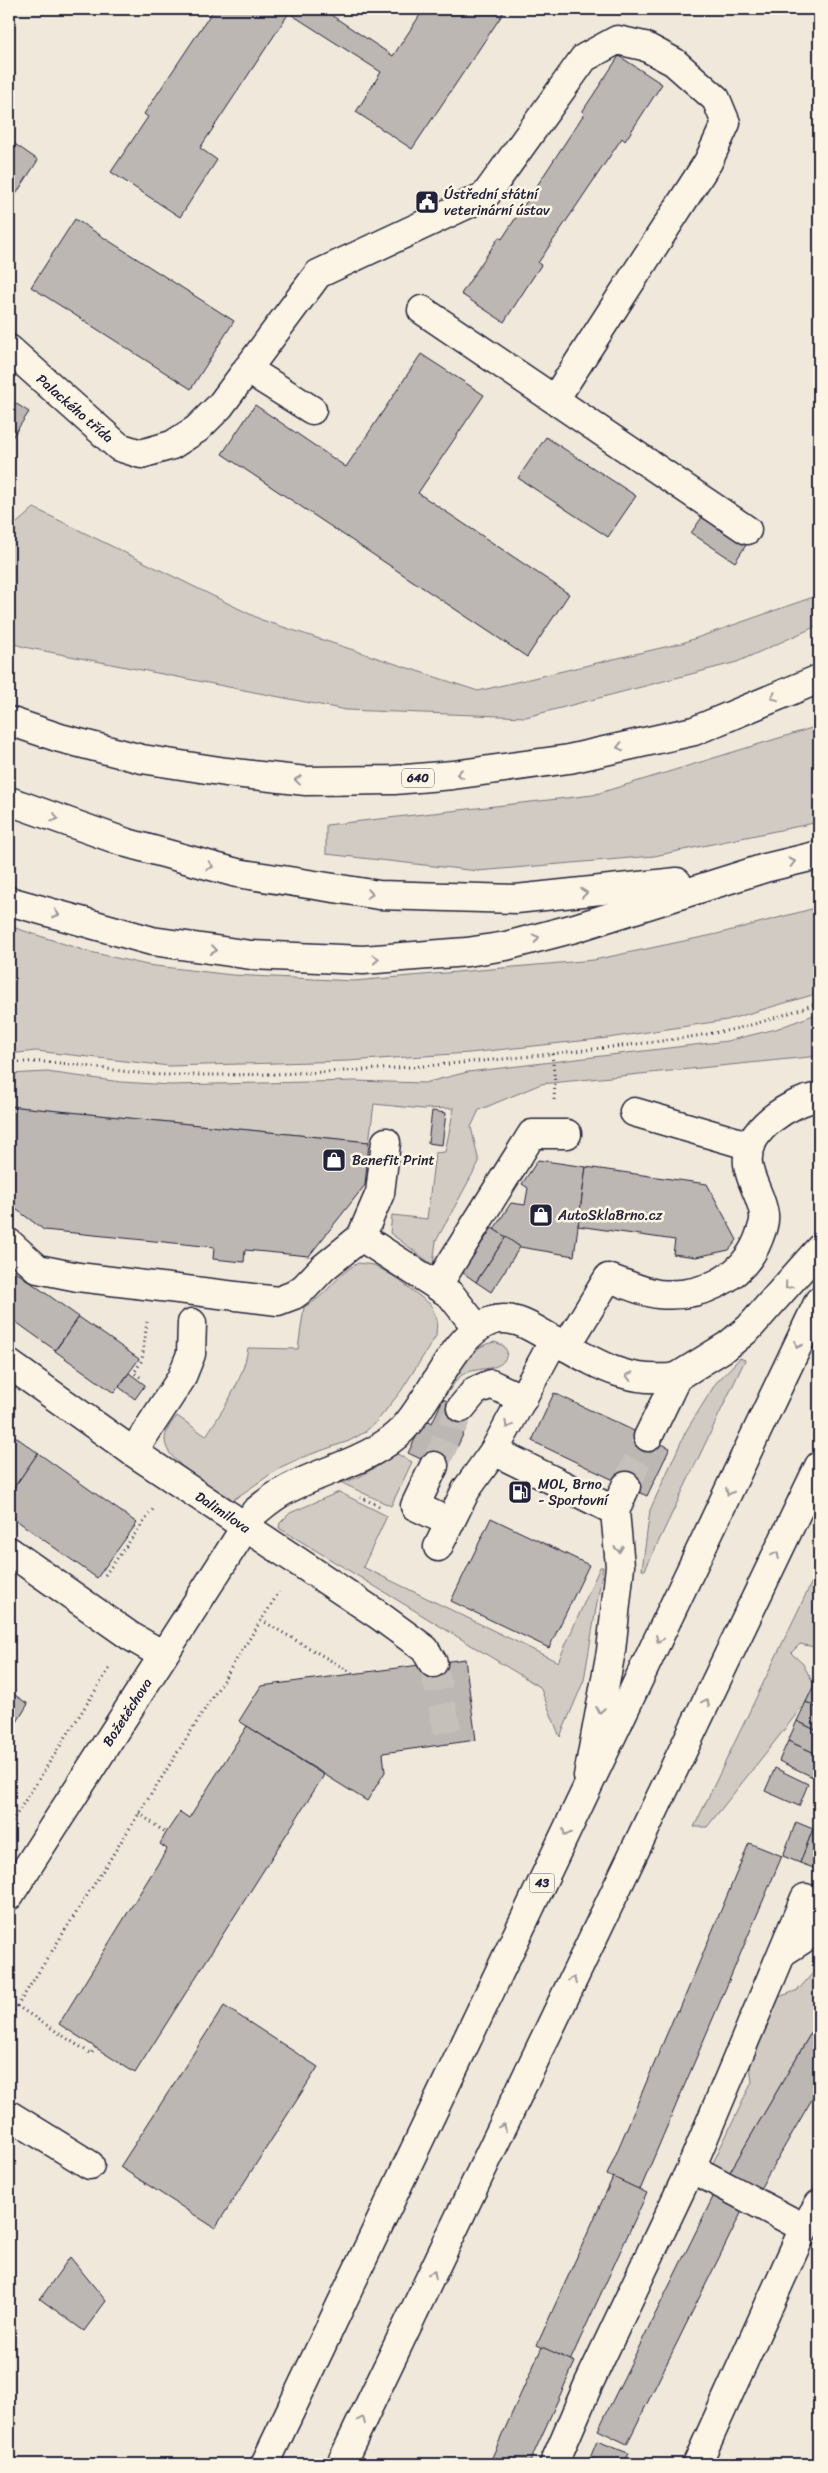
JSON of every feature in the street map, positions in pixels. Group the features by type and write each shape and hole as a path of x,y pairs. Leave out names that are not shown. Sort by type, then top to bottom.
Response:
{"main road":[{"path":"312,410 247,369 318,274 484,196 584,58 617,40 644,46 674,62 716,98 726,123 708,162 555,399"},
{"path":"422,310 747,530"},
{"name":"Palackého třída","path":"9,349 119,447 141,454 172,445 197,429 220,406 247,369"},
{"name":"640","path":"9,720 60,738 142,759 226,772 306,781 394,780 453,775 569,759 694,731 819,679"},
{"path":"9,802 127,843 237,873 379,895 516,899 663,885 765,868"},
{"path":"9,901 152,942 251,955 363,960 467,952 506,946 574,928 765,868 819,855"},
{"path":"438,1547 466,1490 494,1451 523,1399 608,1278 657,1294 695,1293 711,1287 732,1274 746,1261 754,1249 763,1227 764,1215 748,1162 751,1146 756,1134 787,1108 804,1099 819,1097"},
{"path":"634,1112 751,1146"},
{"path":"437,1286 532,1134 567,1134"},
{"path":"9,1243 38,1269 78,1277 278,1302 294,1295 305,1287 323,1268 362,1237 380,1193 386,1142"},
{"path":"362,1237 451,1295 477,1328 501,1318 515,1319 608,1370 624,1375 657,1380 677,1377 727,1346 749,1328 819,1249"},
{"name":"43","path":"265,2464 819,1301"},
{"path":"133,1452 181,1379 191,1354 192,1323"},
{"name":"Božetěchova","path":"9,1896 255,1512 272,1497 355,1460 392,1439 413,1418 460,1346 477,1328"},
{"name":"Dalimilova","path":"9,1364 133,1452 298,1561 425,1649 433,1663"},
{"path":"648,1437 677,1377"},
{"path":"462,1408 475,1391 491,1384 523,1399"},
{"path":"494,1451 615,1511"},
{"path":"434,1466 415,1506 449,1522"},
{"path":"341,2464 819,1466"},
{"path":"584,1796 611,1650 619,1576 615,1511 626,1486"},
{"path":"9,1551 85,1602 130,1636 163,1656"},
{"path":"554,2464 589,2383 691,2168 805,1898"},
{"path":"783,1952 819,1929"},
{"path":"9,2115 90,2165"},
{"path":"691,2168 804,2228"},
{"path":"697,2464 804,2228 819,2204"}],"path":[{"path":"9,1063 46,1062 170,1075 352,1070 486,1061 725,1031 776,1018 819,1002"},
{"path":"552,1054 556,1082"},
{"path":"140,1377 134,1373 142,1360 152,1286"},
{"path":"85,1602 156,1504"},
{"path":"9,2019 298,1561"},
{"path":"261,1620 354,1674"},
{"path":"9,1826 130,1636"},
{"path":"139,1813 166,1833"},
{"path":"17,2006 91,2054 95,2048"}],"shaded area":[{"path":"34,508 262,620 478,691 682,643 819,595 819,625 737,662 526,717 346,710 24,647 9,642 9,530"},
{"path":"819,714 819,822 654,856 478,871 326,854 326,825 593,795 815,727 812,718"},
{"path":"819,907 819,993 727,1020 608,1038 469,1053 348,1061 169,1066 36,1051 9,1054 9,926 86,951 147,965 232,975 354,981 594,960 717,934"},
{"path":"819,1013 819,1056 541,1084 479,1110 471,1127 479,1162 436,1241 433,1265 390,1233 392,1215 427,1219 435,1153 445,1152 454,1108 423,1109 374,1104 369,1142 9,1106 9,1074 47,1072 121,1082 171,1085 354,1081 424,1083 468,1072 727,1041 776,1029"},
{"path":"358,1263 374,1265 395,1277 431,1305 437,1320 436,1336 401,1391 378,1420 365,1432 349,1441 281,1467 233,1500 182,1466 167,1449 165,1440 167,1430 177,1416 206,1436 226,1405 237,1383 248,1348 298,1349 304,1307 319,1297 343,1273"},
{"path":"495,1342 504,1346 507,1352 505,1359 496,1366 462,1375 443,1399 440,1398 469,1355 485,1345"},
{"path":"740,1358 745,1360 645,1570 642,1570 650,1510 686,1431 716,1383"},
{"path":"397,1454 412,1462 391,1506 342,1483 359,1477"},
{"path":"339,1492 387,1516 363,1567 558,1662 600,1567 603,1567 584,1680 560,1737 540,1687 279,1528 280,1523 290,1513"},
{"path":"819,1567 819,1648 800,1644 791,1653 803,1664 814,1685 806,1702 707,1827 694,1827"},
{"path":"819,1966 819,2019 727,2177 712,2165 752,2082 749,2056 776,1998 798,1990"}],"building":[{"path":"214,9 322,9 393,56 424,9 506,9 412,149 356,112 381,72 289,13 200,148 217,160 180,217 111,172 148,117 144,114"},
{"path":"619,56 662,84 625,141 622,138 538,263 541,265 504,322 461,294 499,237 502,239 584,114 582,112"},
{"path":"9,89 15,93 9,101"},
{"path":"9,140 38,160 9,205"},
{"path":"75,219 234,321 191,389 31,287"},
{"path":"421,354 484,395 418,493 569,594 527,657 222,454 255,405 346,467"},
{"path":"9,399 29,412 9,442"},
{"path":"546,437 636,496 608,537 518,478"},
{"path":"705,513 748,542 735,562 691,533"},
{"path":"9,1106 369,1142 365,1185 309,1256 245,1250 244,1262 213,1259 214,1247 44,1230 9,1204"},
{"path":"432,1111 446,1113 442,1145 428,1143"},
{"name":"AutoSklaBrno.cz","path":"538,1160 586,1167 574,1256 520,1247 494,1229 511,1203 525,1205 528,1188 522,1184"},
{"path":"586,1167 707,1184 737,1240 729,1250 696,1257 673,1254 675,1240 578,1226"},
{"path":"492,1228 506,1237 476,1282 462,1272"},
{"path":"506,1237 520,1247 491,1292 476,1282"},
{"path":"9,1267 79,1317 55,1350 9,1317"},
{"path":"79,1317 139,1359 114,1393 55,1351"},
{"path":"129,1373 145,1385 135,1399 119,1387"},
{"path":"554,1393 670,1448 647,1496 532,1441"},
{"path":"443,1399 473,1413 446,1471 408,1453 419,1431 429,1421 432,1423"},
{"path":"9,1432 38,1453 9,1495"},
{"path":"38,1453 137,1523 97,1578 9,1515 9,1495"},
{"path":"491,1518 589,1565 549,1648 451,1601"},
{"path":"465,1659 476,1740 383,1753 385,1772 367,1801 239,1721 261,1686"},
{"path":"819,1674 819,1688 814,1685"},
{"path":"814,1685 819,1688 819,1709 806,1702"},
{"path":"9,1691 28,1704 9,1735"},
{"path":"806,1702 819,1709 819,1732 797,1721"},
{"path":"797,1721 819,1732 819,1755 788,1741"},
{"path":"247,1726 324,1775 135,2073 59,2024 167,1849 160,1844 166,1833 180,1812 189,1818"},
{"path":"788,1741 819,1755 819,1763 813,1777 779,1761"},
{"path":"775,1768 808,1784 799,1806 765,1791"},
{"path":"796,1822 813,1829 800,1863 783,1856"},
{"path":"813,1829 819,1831 819,1863 816,1869 800,1863"},
{"path":"749,1843 782,1856 640,2190 607,2175 677,2010 679,2011"},
{"path":"224,2006 318,2067 215,2228 120,2167"},
{"path":"819,2019 819,2087 757,2194 727,2177"},
{"path":"613,2177 647,2193 570,2361 537,2345"},
{"path":"716,2191 745,2205 627,2444 598,2430"},
{"path":"70,2257 106,2301 84,2331 40,2299"},
{"path":"542,2347 575,2362 529,2464 489,2464"},
{"path":"597,2441 628,2453 623,2464 607,2464 590,2458"},
{"path":"590,2458 607,2464 588,2464"}],"tunnel":[{"path":"434,1466 461,1408"},
{"path":"626,1486 648,1437"},
{"path":"433,1663 450,1743"}],"place":[{"name":"Ústřední státní veterinární ústav","path":"427,202"},
{"name":"Benefit Print","path":"334,1160"},
{"name":"AutoSklaBrno.cz","path":"541,1215"},
{"name":"MOL, Brno - Sportovní","path":"520,1492"}]}
